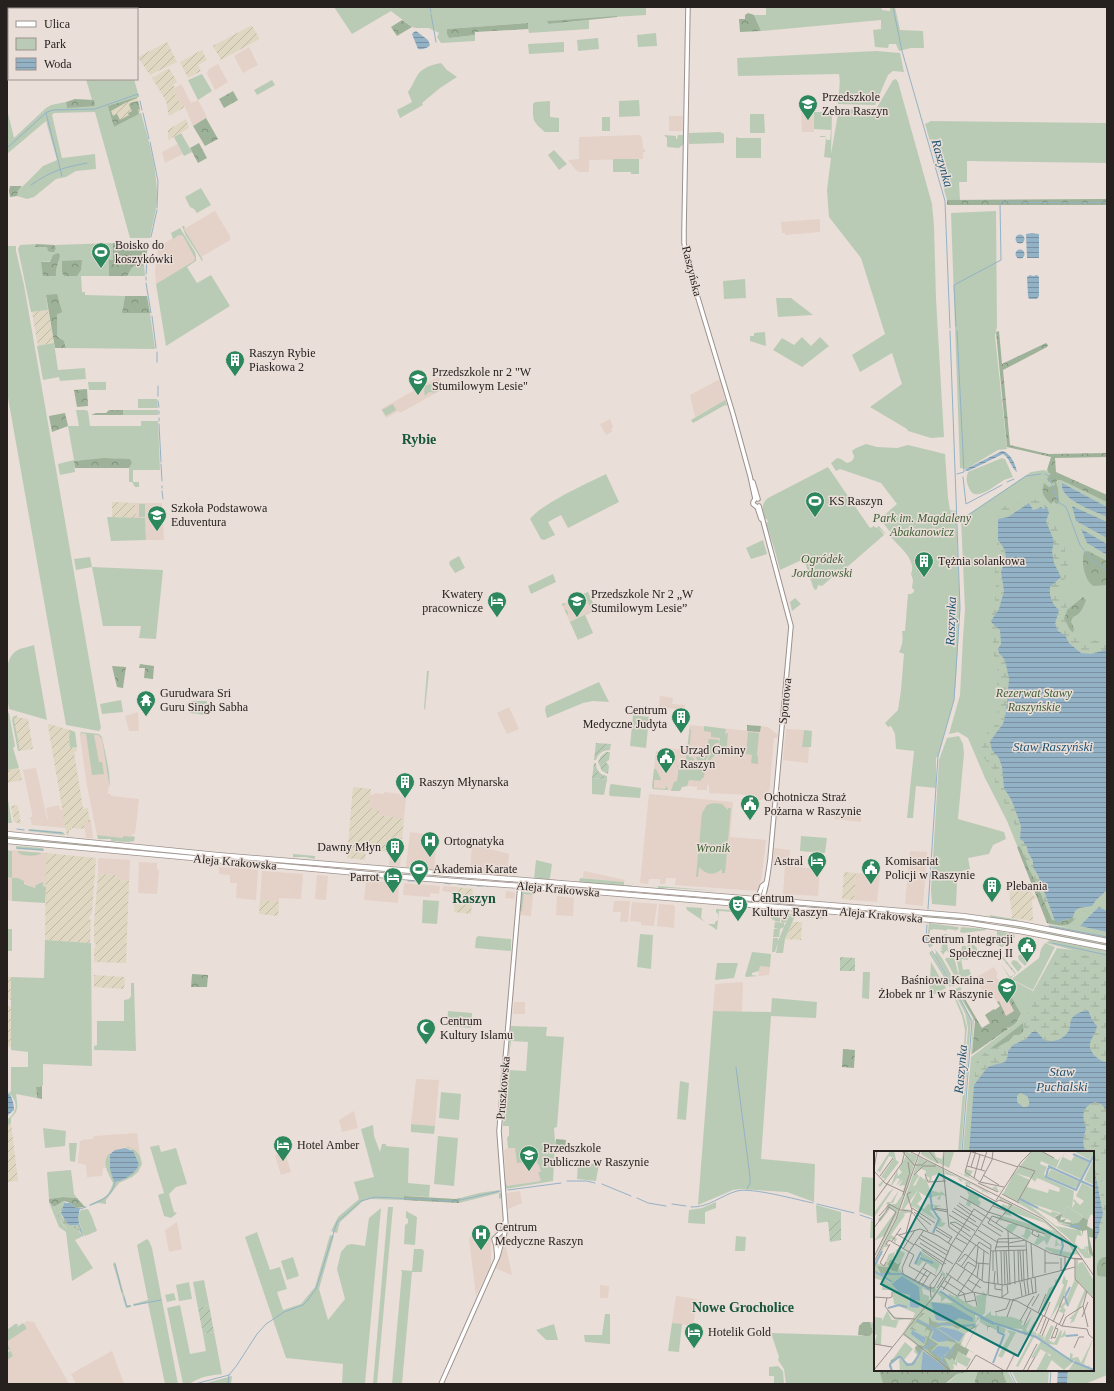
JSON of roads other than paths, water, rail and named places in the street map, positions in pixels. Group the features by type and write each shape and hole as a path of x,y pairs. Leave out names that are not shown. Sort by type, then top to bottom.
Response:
{"main road":[{"name":"Aleja Krakowska","path":"7,834 202,854 757,906 968,923 1025,932 1107,948"},
{"name":"Aleja Krakowska","path":"7,842 520,884 760,899 985,919 1107,941"}],"street":[{"name":"Raszyńska","path":"688,7 684,230 686,254 692,281 733,414 756,499"},
{"path":"756,499 760,502 758,507 754,506 752,503 756,499"},
{"name":"Sportowa","path":"757,906 766,888 771,847 791,626 758,507"},
{"name":"Pruszkowska","path":"504,1237 506,1226 499,1131 520,884"},
{"name":"Pruszkowska","path":"499,1235 505,1222"},
{"path":"441,1384 496,1258 501,1245 504,1242 504,1237 499,1235 494,1239 494,1243 496,1245 496,1258"},
{"path":"496,1245 501,1245"}],"water":[{"path":"416,31 428,40 429,46 423,49 418,49 412,34"},
{"path":"1026,234 1039,234 1039,258 1027,258"},
{"path":"1018,235 1022,235 1024,239 1022,243 1018,243 1016,241 1016,237"},
{"path":"1018,250 1022,250 1024,254 1022,258 1018,258 1016,256 1016,252"},
{"path":"1030,275 1037,275 1039,277 1039,296 1037,299 1029,299 1028,296 1027,277"},
{"path":"1002,451 1010,456 1017,472 1003,454 968,471 965,471 966,469"},
{"path":"1062,483 1107,507 1107,517 1072,500 1066,495"},
{"name":"Staw Raszyński","path":"1029,503 1033,510 1041,507 1043,509 1047,507 1049,513 1046,521 1054,541 1052,551 1054,563 1061,577 1050,587 1053,603 1059,610 1055,624 1058,631 1065,635 1069,643 1081,653 1091,654 1105,650 1107,651 1107,890 1092,906 1079,908 1075,911 1073,917 1058,922 1055,921 1038,875 1033,867 1033,861 1027,847 1020,839 1021,826 1012,801 1004,788 1002,767 999,758 992,750 990,742 1003,724 1006,713 1009,679 1005,660 999,653 998,649 1001,644 1000,630 991,621 999,609 1004,591 1001,572 1006,557 1005,551 998,540 998,519 1008,517"},
{"path":"1072,506 1107,522 1107,538 1076,521"},
{"path":"1081,529 1107,544 1107,555 1087,543"},
{"path":"1099,907 1107,911 1107,932 1080,926 1091,914"},
{"name":"Staw Puchalski","path":"1088,1010 1092,1020 1097,1026 1090,1044 1091,1051 1099,1059 1107,1062 1107,1110 1101,1104 1095,1102 1087,1106 1085,1109 1083,1116 1086,1129 1083,1141 1086,1151 969,1151 974,1085 987,1068 1005,1062 1008,1056 1008,1051 1013,1045 1026,1039 1032,1032 1037,1032 1045,1041 1055,1041 1062,1038 1069,1030 1072,1018 1077,1014","holes":["1020,1093 1028,1098 1029,1105 1027,1107 1023,1107 1017,1102 1017,1096"]},
{"path":"7,1092 11,1097 14,1108 14,1110 8,1115 7,1115"},
{"path":"125,1148 133,1151 139,1164 135,1171 129,1176 114,1182 110,1169 110,1154 115,1150"},
{"path":"1094,1167 1103,1214 1099,1227 1100,1230 1094,1244"},
{"path":"64,1203 70,1203 76,1208 80,1208 78,1218 79,1223 77,1225 69,1225 61,1214"},
{"path":"1058,1371 1068,1371 1067,1384 1057,1384"}],"waterway":[{"path":"430,7 431,12"},
{"name":"Raszynka","path":"893,7 902,51 945,201 950,328"},
{"path":"431,14 436,42"},
{"path":"7,148 47,112 53,110 95,109 138,94 138,96"},
{"path":"140,101 142,110"},
{"path":"46,113 62,176"},
{"path":"143,113 149,139"},
{"path":"150,142 158,181 157,208"},
{"path":"31,185 58,170 87,163"},
{"path":"956,326 954,285 1001,260 1000,202 1107,202"},
{"path":"151,237 157,210"},
{"path":"146,274 147,259"},
{"path":"146,283 151,313"},
{"path":"152,316 156,348"},
{"name":"Raszynka","path":"928,909 938,756 954,700 960,608 950,331"},
{"path":"957,331 964,472 957,474"},
{"path":"157,352 157,362"},
{"path":"158,386 158,396"},
{"path":"158,401 159,407"},
{"path":"159,424 161,462"},
{"path":"161,464 162,481"},
{"path":"958,522 1026,476 1041,474"},
{"path":"1045,474 1049,476 1058,502 1066,507 1080,545 1092,560 1107,570"},
{"path":"963,477 966,504 1002,485"},
{"path":"1007,482 1014,479"},
{"path":"162,491 163,499"},
{"path":"17,829 24,830"},
{"path":"29,830 62,833"},
{"path":"17,848 43,850"},
{"path":"408,881 418,881"},
{"path":"444,883 450,884"},
{"path":"458,884 466,885"},
{"path":"470,885 475,885"},
{"path":"477,886 483,886"},
{"name":"Raszynka","path":"927,925 926,939 930,947"},
{"path":"1049,926 1107,937"},
{"path":"1052,943 1107,955"},
{"name":"Raszynka","path":"932,951 953,986"},
{"name":"Raszynka","path":"956,991 972,1021 962,1151"},
{"path":"736,1067 750,1177 750,1183 747,1189"},
{"path":"567,1181 587,1181 595,1183"},
{"path":"90,1205 109,1195 115,1182"},
{"path":"508,1190 561,1183"},
{"path":"602,1184 631,1196"},
{"path":"691,1207 697,1207 731,1193 744,1190 763,1192 813,1203"},
{"path":"195,1384 229,1375 257,1334 266,1324 284,1312 303,1305 307,1301 316,1289 337,1222 361,1201 375,1197 456,1201 500,1191"},
{"path":"637,1198 648,1203 666,1206"},
{"path":"672,1204 686,1206"},
{"path":"817,1204 854,1213"},
{"path":"80,1209 86,1207"},
{"path":"860,1215 874,1220"},
{"path":"78,1223 83,1236"},
{"path":"115,1264 122,1292"},
{"path":"124,1297 127,1307 130,1306"},
{"path":"134,1305 161,1300"},
{"name":"Raszynka","path":"1010,1371 1016,1384"},
{"path":"1050,1384 1051,1371"},
{"path":"228,1384 229,1375"}],"place":[{"name":"Przedszkole Zebra Raszyn","path":"808,121"},
{"name":"Boisko do koszykówki","path":"101,269"},
{"name":"Raszyn Rybie Piaskowa 2","path":"235,377"},
{"name":"Przedszkole nr 2 \"W Stumilowym Lesie\"","path":"418,396"},
{"name":"KS Raszyn","path":"815,518"},
{"name":"Szkoła Podstawowa Eduventura","path":"157,532"},
{"name":"Tężnia solankowa","path":"924,578"},
{"name":"Kwatery pracownicze","path":"497,618"},
{"name":"Przedszkole Nr 2 „W Stumilowym Lesie”","path":"577,618"},
{"name":"Gurudwara Sri Guru Singh Sabha","path":"146,717"},
{"name":"Centrum Medyczne Judyta","path":"681,734"},
{"name":"Urząd Gminy Raszyn","path":"666,774"},
{"name":"Raszyn Młynarska","path":"405,799"},
{"name":"Ochotnicza Straż Pożarna w Raszynie","path":"750,821"},
{"name":"Ortognatyka","path":"430,858"},
{"name":"Dawny Młyn","path":"395,864"},
{"name":"Astral","path":"817,878"},
{"name":"Komisariat Policji w Raszynie","path":"871,885"},
{"name":"Akademia Karate","path":"419,886"},
{"name":"Parrot","path":"393,894"},
{"name":"Plebania","path":"992,903"},
{"name":"Centrum Kultury Raszyn","path":"738,922"},
{"name":"Centrum Integracji Społecznej II","path":"1027,963"},
{"name":"Baśniowa Kraina – Żłobek nr 1 w Raszynie","path":"1007,1004"},
{"name":"Centrum Kultury Islamu","path":"426,1045"},
{"name":"Hotel Amber","path":"283,1162"},
{"name":"Przedszkole Publiczne w Raszynie","path":"529,1172"},
{"name":"Centrum Medyczne Raszyn","path":"481,1251"},
{"name":"Hotelik Gold","path":"694,1349"}],"district":[{"name":"Rybie","path":"419,439"},
{"name":"Raszyn","path":"474,898"},
{"name":"Nowe Grocholice","path":"743,1307"}],"park label":[{"name":"Park im. Magdaleny Abakanowicz","path":"922,525"},
{"name":"Ogródek Jordanowski","path":"822,566"},
{"name":"Rezerwat Stawy Raszyńskie","path":"1034,700"},
{"name":"Wronik","path":"713,848"}]}
